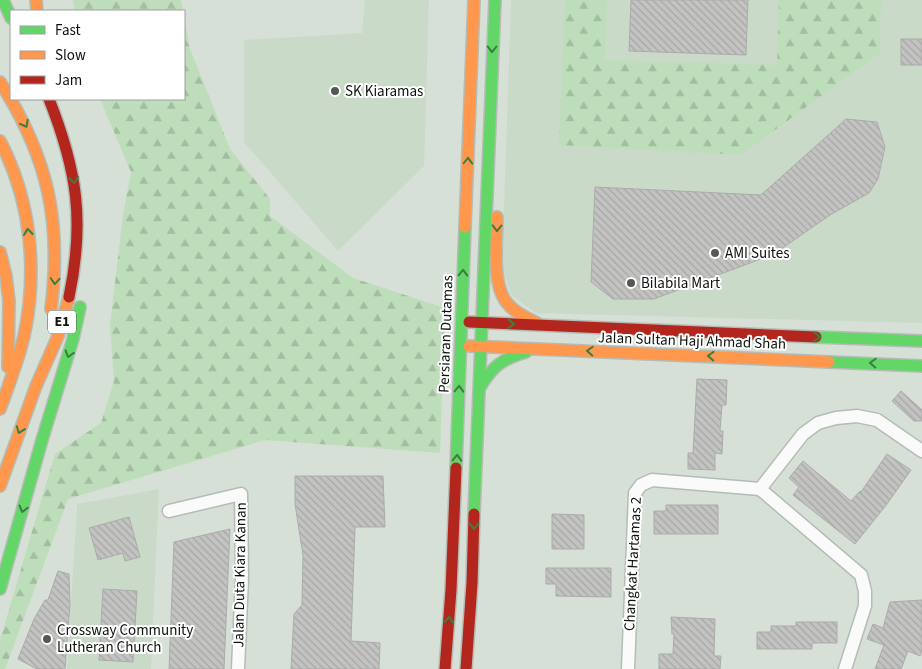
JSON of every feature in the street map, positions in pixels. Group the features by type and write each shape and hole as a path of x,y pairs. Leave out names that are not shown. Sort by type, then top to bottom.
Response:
{"main road":[{"path":"3,0 10,16"},
{"name":"Persiaran Dutamas","path":"445,669 451,590 474,0"},
{"path":"466,669 472,583 494,0"},
{"path":"0,82 10,100"},
{"path":"10,100 42,161 51,196 55,232 56,283 37,384"},
{"path":"49,100 63,133"},
{"path":"61,100 63,133"},
{"name":"E1","path":"0,486 37,384 60,330 70,290 77,231 77,202 72,168 63,133"},
{"path":"0,141 20,190 28,230 30,264 26,324 16,367 0,409"},
{"path":"488,145 498,203 497,262 503,299 516,311 541,325"},
{"path":"0,252 6,273 8,291 9,316 6,349 10,383"},
{"path":"0,589 42,440 74,339 82,293 74,257"},
{"name":"Jalan Sultan Haji Ahmad Shah","path":"462,322 922,341"},
{"name":"Jalan Sultan Haji Ahmad Shah","path":"461,345 922,366"},
{"path":"478,390 491,369 507,358 539,349"}],"street":[{"path":"845,669 865,606 865,591 861,576 760,489 803,434 818,423 836,418 857,416 877,420 922,451"},
{"name":"Changkat Hartamas 2","path":"628,669 634,494 641,485 652,480 760,489"},
{"name":"Jalan Duta Kiara Kanan","path":"169,511 241,494 242,578 238,669"}],"shaded area":[{"name":"SK Kiaramas","path":"365,0 429,0 424,166 338,251 244,142 244,40 362,33"},
{"path":"511,0 922,0 922,323 536,313 511,295 502,267"},
{"path":"159,489 151,669 67,669 77,504"}],"green space":[{"path":"73,0 181,0 183,10 75,10"},
{"path":"565,0 607,0 605,60 777,65 779,0 881,0 880,53 741,155 559,145"},
{"path":"185,22 190,49 230,149 270,199 270,216 353,278 445,308 440,453 265,440 68,499 5,669 0,669 0,640 55,454 101,423 114,381 110,325 123,215 131,172 100,100 185,100"}],"building":[{"path":"631,0 748,0 746,55 629,51"},
{"path":"901,39 922,39 922,65 901,65"},
{"path":"846,119 877,122 885,147 878,179 869,193 830,215 774,254 654,299 613,299 591,282 595,187 761,195"},
{"path":"697,379 727,380 726,405 722,405 720,431 723,431 722,454 715,453 715,470 688,469 688,453 693,453"},
{"path":"901,391 922,410 922,421 914,421 892,401"},
{"path":"887,454 911,470 855,544 793,495 799,487 789,478 803,461 851,501 861,492"},
{"path":"295,476 383,476 385,527 355,527 351,641 380,643 379,669 291,669 294,614 302,605 303,555 295,504"},
{"path":"666,505 718,505 718,534 654,534 654,511 666,511"},
{"path":"552,514 584,515 584,549 552,549"},
{"path":"129,517 140,557 125,561 123,553 98,560 89,528"},
{"path":"230,529 224,669 169,669 174,542"},
{"path":"546,568 611,568 611,597 556,596 556,584 546,584"},
{"name":"Crossway Community Lutheran Church","path":"58,571 69,574 70,605 65,669 37,669 18,659 34,619 45,600 48,600"},
{"path":"103,589 137,591 133,662 99,660"},
{"path":"922,600 922,650 920,656 908,651 901,669 875,669 884,645 867,639 873,624 883,628 890,602"},
{"path":"671,617 715,619 714,656 721,656 720,669 659,669 659,654 673,654 674,634 672,634"},
{"path":"796,622 837,622 837,643 812,643 812,649 757,649 757,632 771,632 771,626 796,626"}],"traffic: fast":[{"path":"3,0 10,16"},
{"path":"474,514 495,0"},
{"path":"456,468 465,227"},
{"path":"0,589 73,339 80,307"},
{"path":"816,337 922,341"},
{"path":"480,387 499,364 511,357 526,352"},
{"path":"829,362 922,366"}],"traffic: slow":[{"path":"36,0 37,10"},
{"path":"465,227 474,0"},
{"path":"0,82 10,100"},
{"path":"10,100 30,137 48,191 54,247 51,309"},
{"path":"0,141 19,187 25,211 31,261 31,286 24,336 0,409"},
{"path":"497,217 496,263 499,286 503,296 514,310 537,323"},
{"path":"0,252 6,276 9,301 8,367"},
{"path":"0,486 36,386 58,336 69,297"},
{"path":"469,346 829,362"}],"traffic: jam":[{"path":"49,100 66,149 76,196 77,244 69,297"},
{"path":"469,322 816,337"},
{"path":"445,669 451,590 456,468"},
{"path":"466,669 472,583 474,514"}],"place":[{"name":"SK Kiaramas","path":"335,91"},
{"name":"AMI Suites","path":"715,253"},
{"name":"Bilabila Mart","path":"631,283"},
{"name":"Crossway Community Lutheran Church","path":"47,639"}]}
